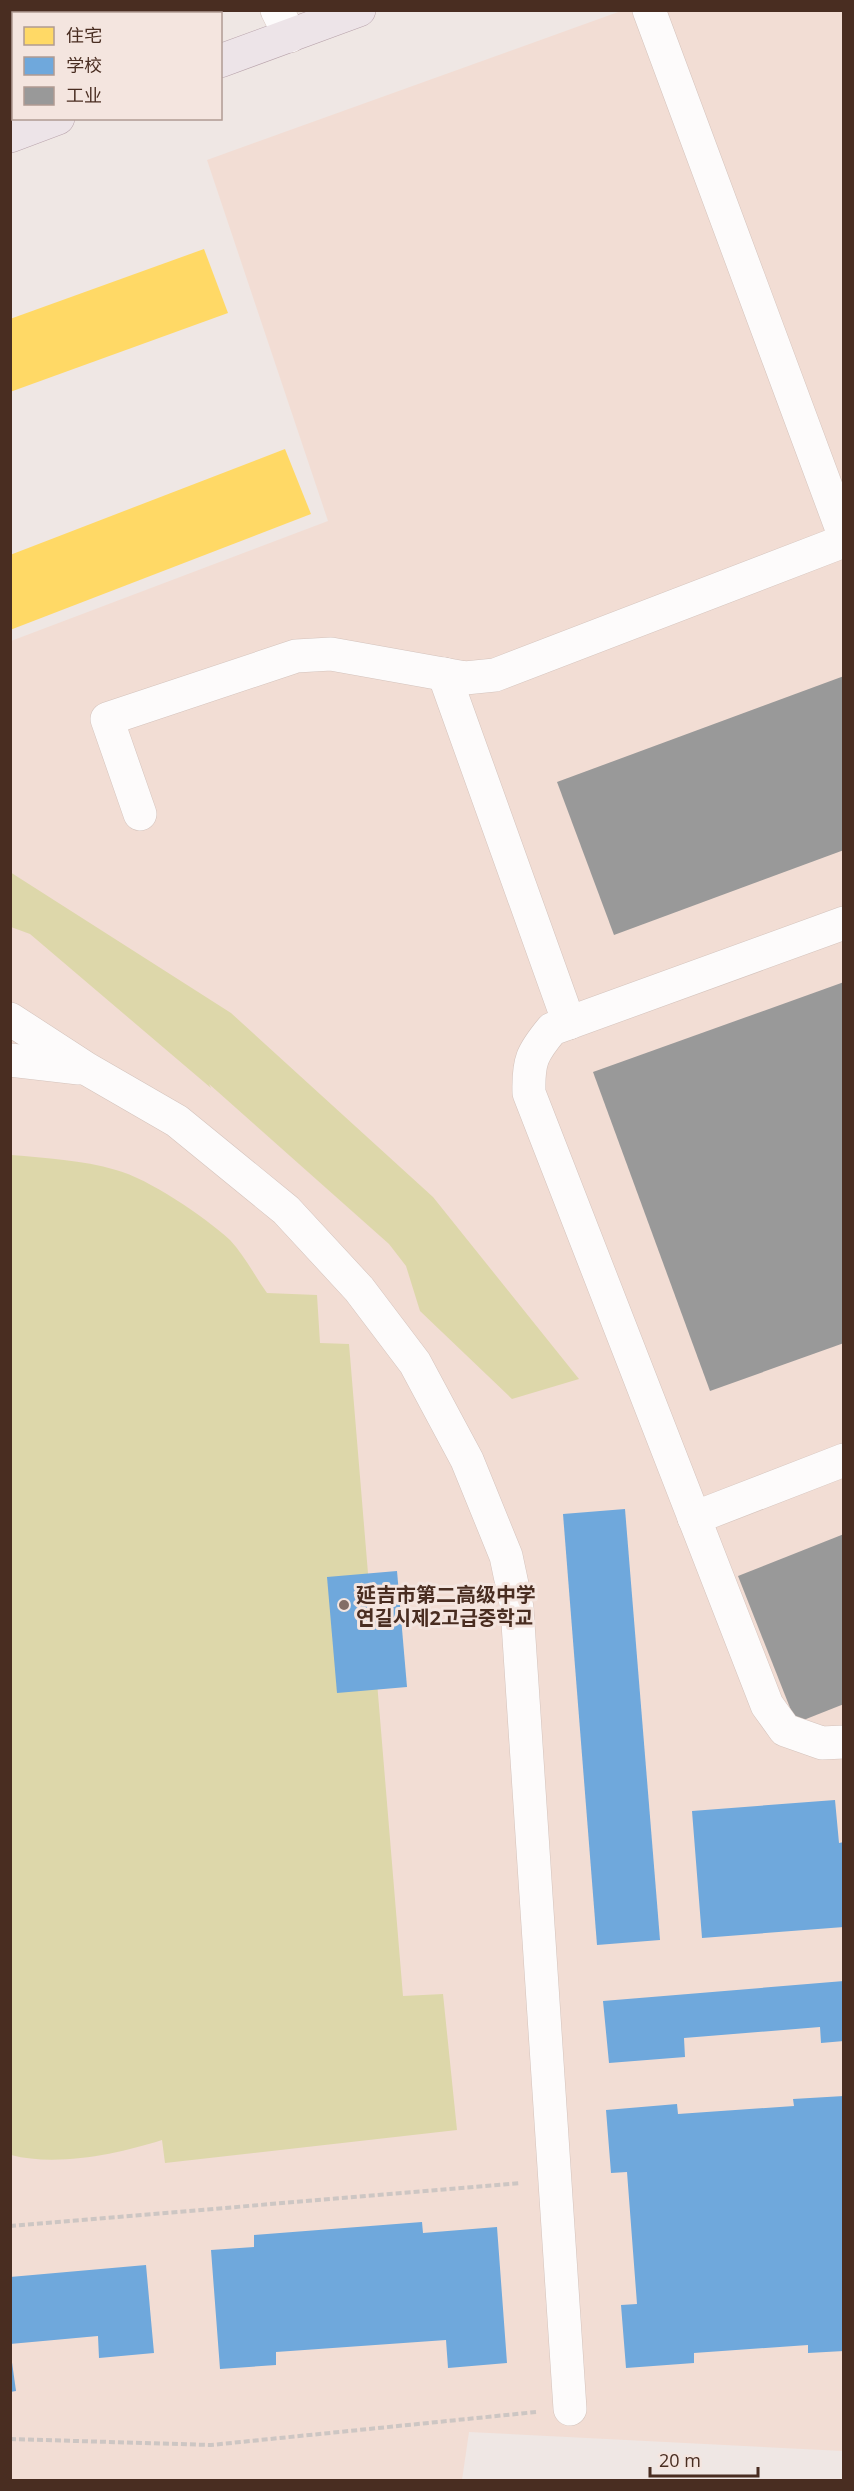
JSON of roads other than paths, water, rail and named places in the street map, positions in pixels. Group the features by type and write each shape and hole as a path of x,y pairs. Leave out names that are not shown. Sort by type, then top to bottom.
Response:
{"main road":[{"path":"222,60 284,23 359,10"},
{"path":"10,136 53,120"}],"lane":[{"path":"649,10 843,535"},
{"path":"140,814 107,719 296,656 331,654 465,678 495,675 843,542"},
{"path":"444,674 569,1023"},
{"path":"843,923 552,1029 537,1047 528,1068 529,1093 767,1705 785,1730 822,1743 843,1742"},
{"path":"10,1019 87,1069 177,1121 286,1209 359,1289 415,1363 467,1460 506,1556 517,1608 570,2409"},
{"path":"10,1060 87,1069"},
{"path":"694,1518 843,1460"}],"place":[{"name":"延吉市第二高级中学 연길시제2고급중학교","path":"344,1605"}]}
